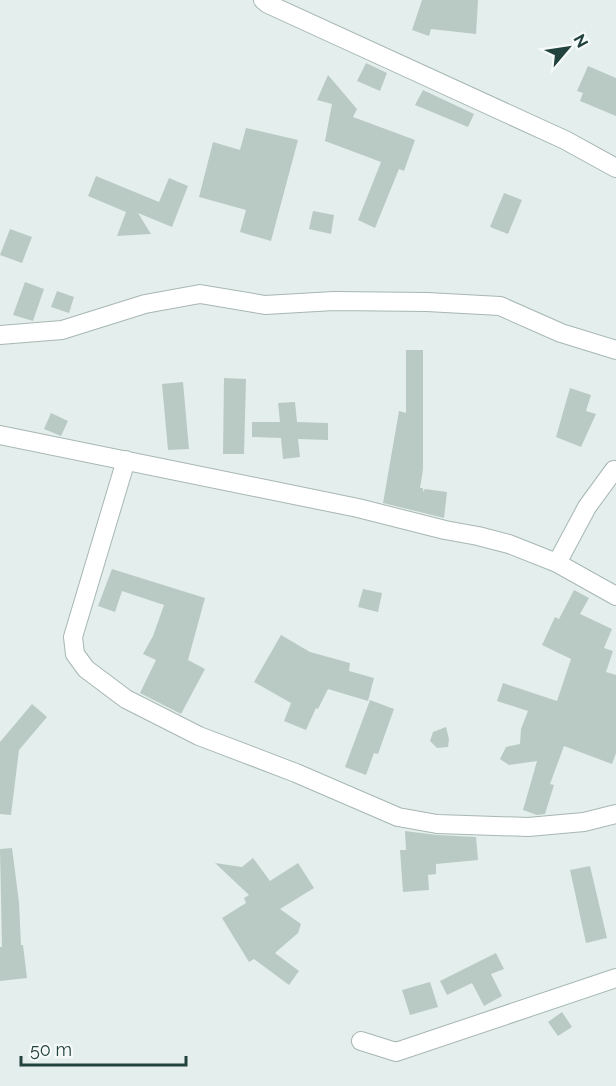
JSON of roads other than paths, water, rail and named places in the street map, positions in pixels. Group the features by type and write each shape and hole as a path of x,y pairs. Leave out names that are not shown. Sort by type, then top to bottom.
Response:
{"street":[{"path":"263,0 565,140 616,168"},
{"path":"0,335 62,330 145,304 200,294 265,305 334,301 427,302 500,306 561,333 616,350"},
{"path":"0,435 358,508 509,544 557,563 616,596"},
{"path":"126,460 73,637 75,654 86,669 126,699 199,736 296,773 398,817 437,824 528,827 584,822 616,814"},
{"path":"557,563 587,507 616,470"},
{"path":"361,1041 396,1052 616,978"}]}
